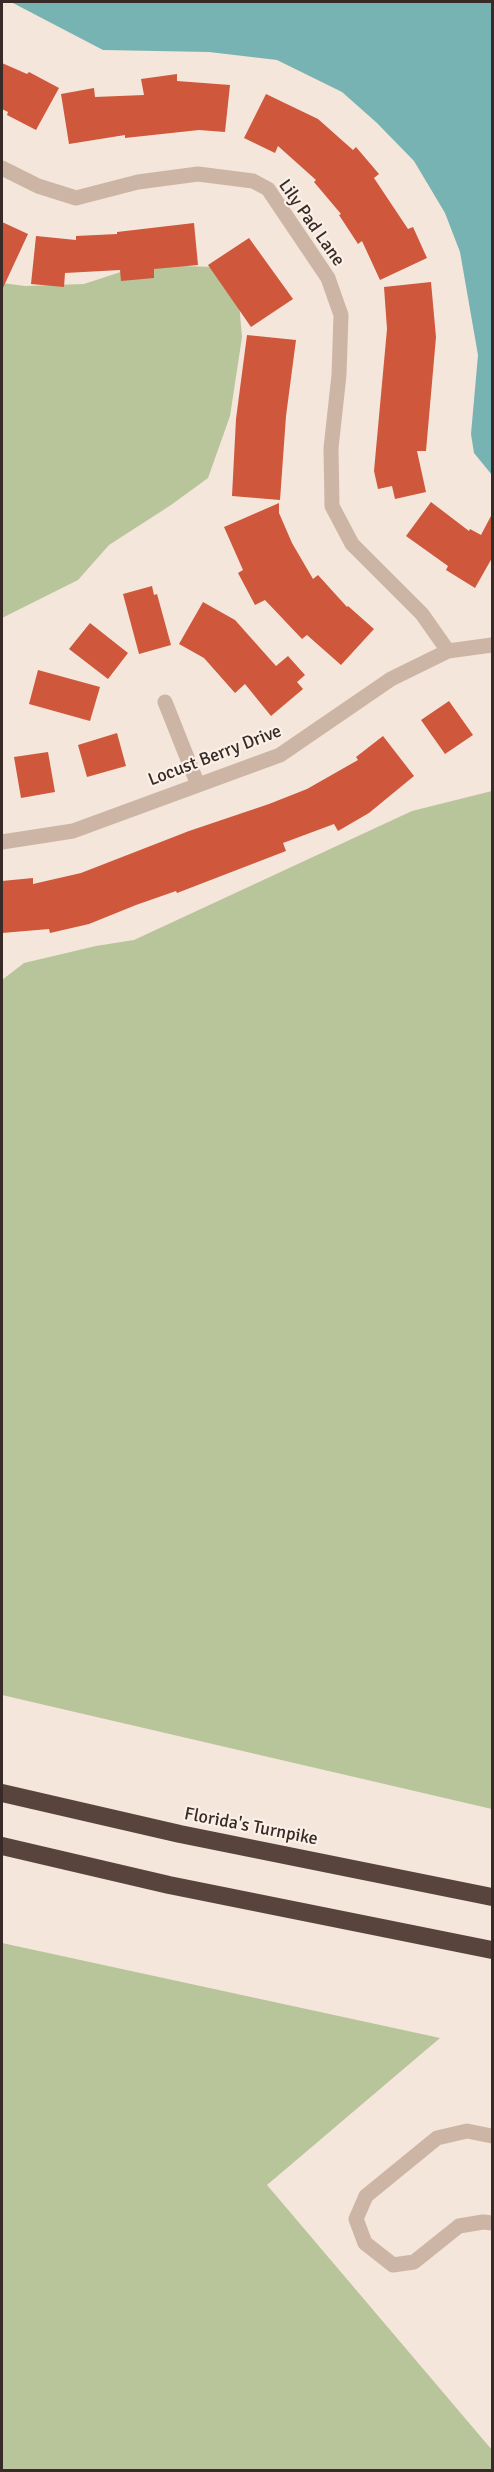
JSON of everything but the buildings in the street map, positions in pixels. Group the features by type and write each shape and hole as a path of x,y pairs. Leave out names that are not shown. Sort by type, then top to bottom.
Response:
{"highway":[{"name":"Florida's Turnpike","path":"2,1793 180,1834 492,1897"},
{"path":"2,1846 169,1885 492,1950"}],"street":[{"name":"Lily Pad Lane","path":"2,168 38,186 76,198 138,182 198,174 253,182 268,189 328,278 341,315 339,375 331,448 332,506 352,544 422,614 448,651"},
{"name":"Locust Berry Drive","path":"2,842 73,831 280,755 391,680 448,651 492,645"},
{"path":"165,702 198,784"},
{"path":"492,2136 467,2131 437,2138 366,2196 356,2219 365,2243 393,2265 414,2262 459,2226 483,2222 492,2223"}],"green space":[{"path":"142,265 217,267 238,292 242,337 230,416 208,478 109,545 78,580 2,618 2,283 25,286 84,284"},
{"path":"492,791 492,1809 2,1695 2,980 24,963 96,946 134,940 412,811"},
{"path":"2,1943 440,2038 267,2185 492,2450 492,2470 2,2470"}],"water":[{"path":"11,2 492,2 492,475 474,453 471,434 478,355 460,252 445,213 414,161 377,123 342,92 277,60 209,52 103,50"}]}
